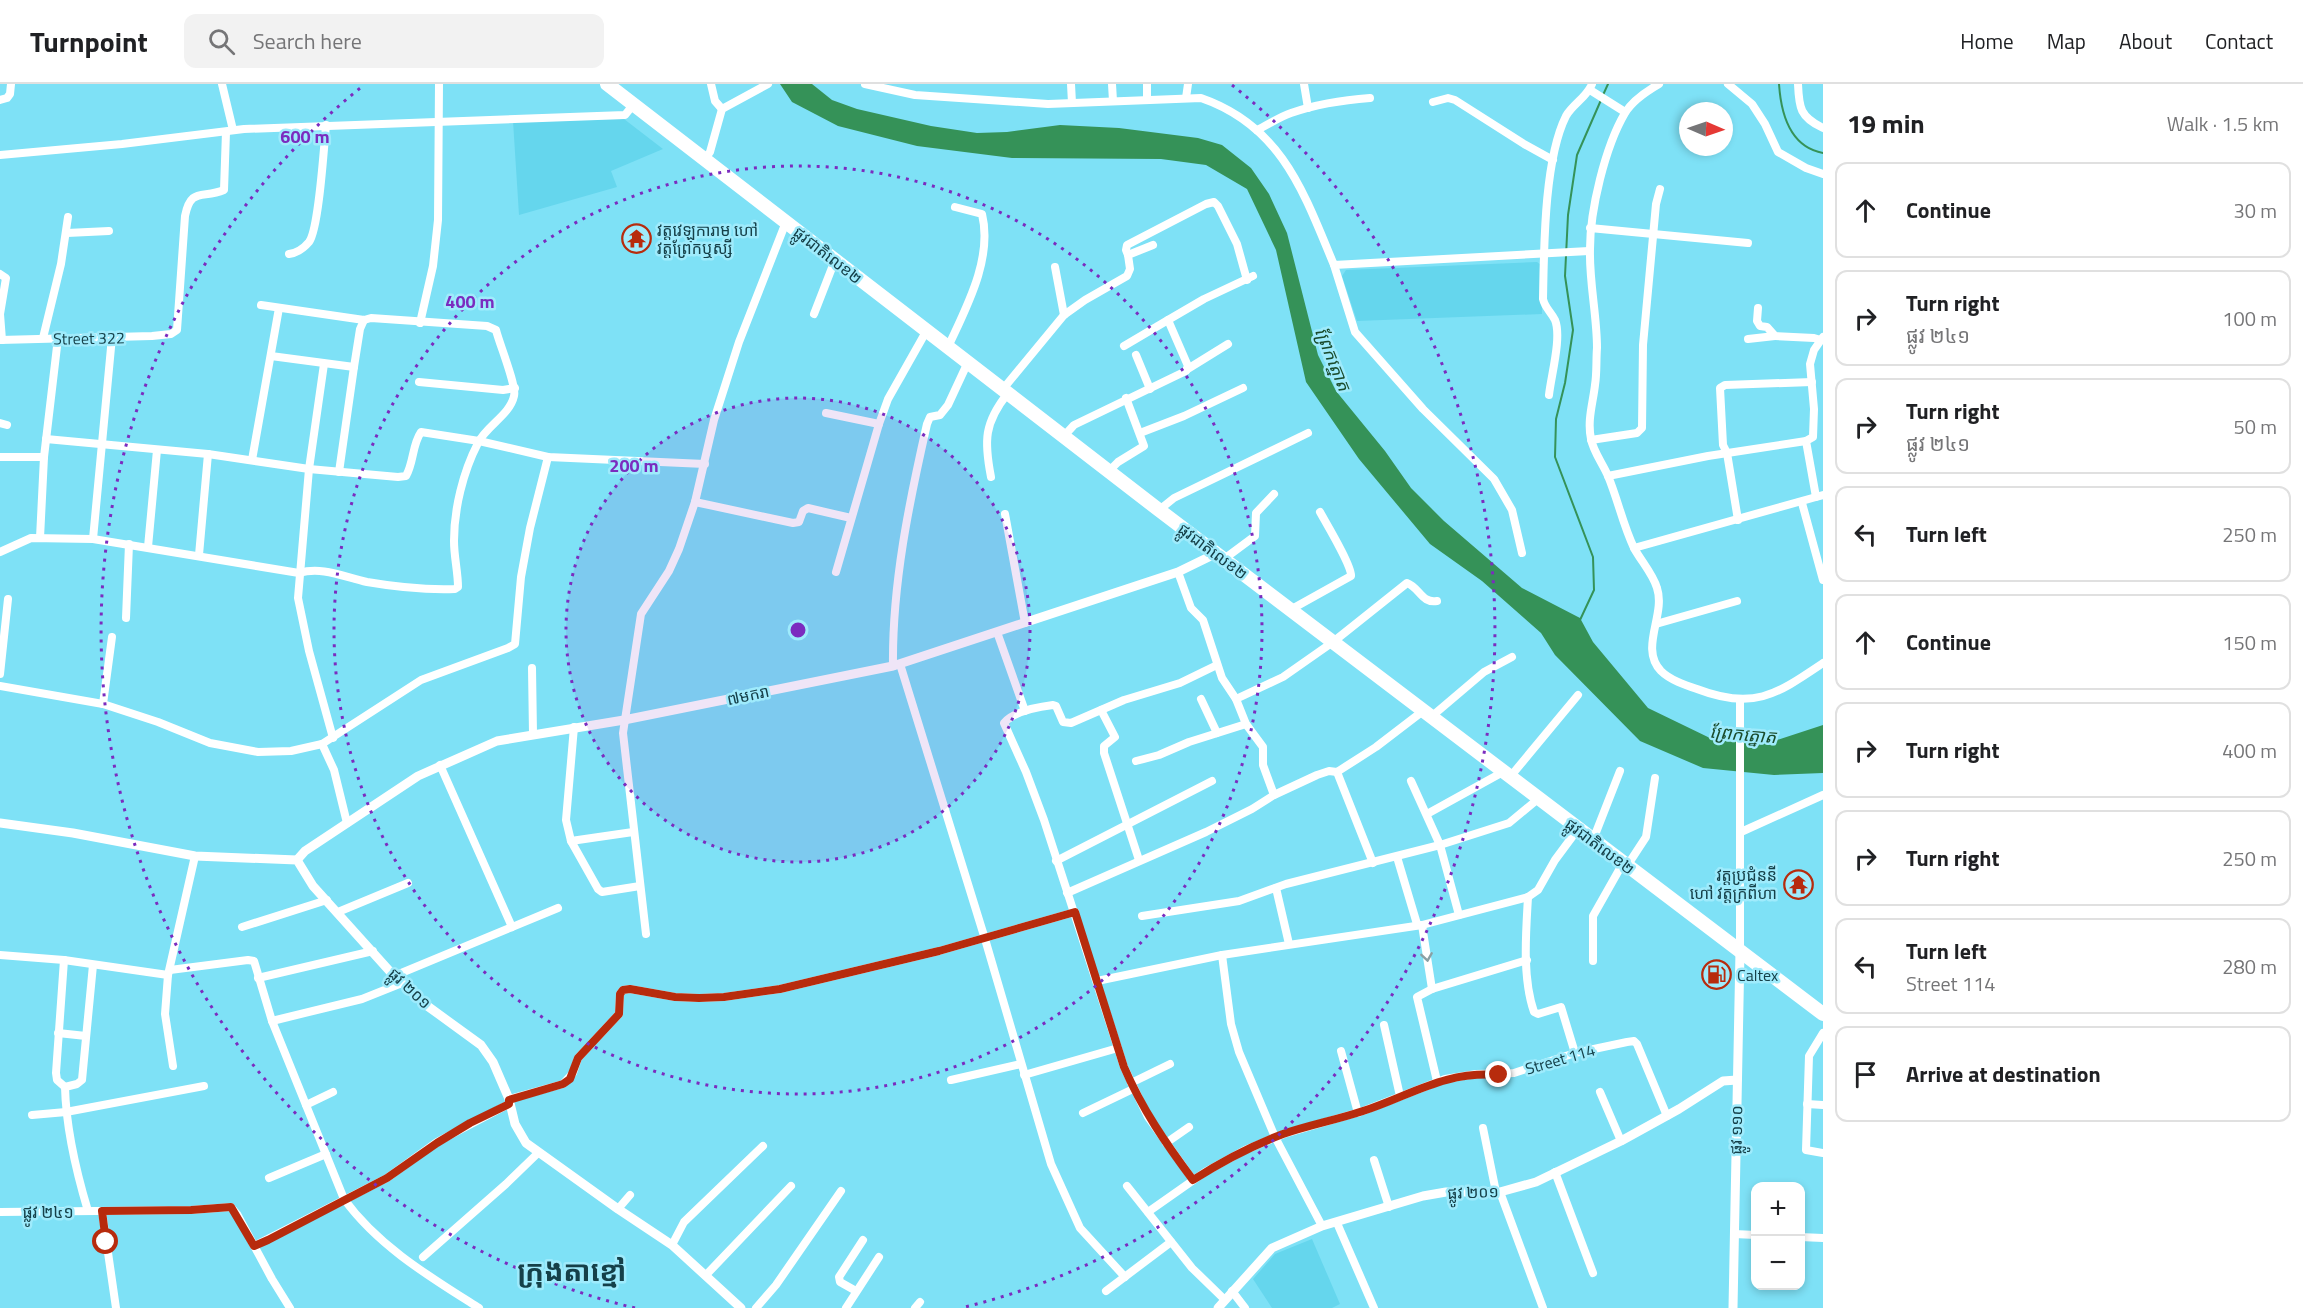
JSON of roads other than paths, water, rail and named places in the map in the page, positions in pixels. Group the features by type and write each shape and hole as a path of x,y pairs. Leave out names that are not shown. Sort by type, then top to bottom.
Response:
{"highway":[{"name":"ផ្លូវជាតិលេខ២","path":"607,84 1290,610 1823,1014"}],"street":[{"path":"0,100 8,98 11,84"},
{"path":"222,84 229,131"},
{"path":"420,323 433,266 438,220 439,84"},
{"path":"711,84 715,101 722,109"},
{"path":"865,84 915,94 951,98 1048,104 1201,98 1221,105 1257,130 1274,147 1293,173 1334,265 1355,332 1423,409 1494,479 1512,510 1522,554"},
{"path":"1071,84 1072,103"},
{"path":"1112,84 1113,101"},
{"path":"1147,100 1148,84"},
{"path":"1186,98 1188,84"},
{"path":"1304,84 1308,108"},
{"path":"1659,84 1647,91 1625,112 1607,156 1590,228 1589,251 1597,346 1595,383 1589,417 1591,440 1608,476 1634,548 1657,588 1659,613 1652,640 1653,655 1660,671 1677,682 1706,692 1740,699 1761,698 1792,685 1823,663"},
{"path":"1728,84 1752,104 1765,124 1778,152 1806,168 1823,174"},
{"path":"1798,84 1802,112 1810,122 1823,128"},
{"path":"705,159 710,152 722,109 767,85"},
{"path":"1549,395 1557,335 1555,319 1546,308 1543,299 1544,252 1553,160 1558,139 1567,115 1591,87 1625,112"},
{"path":"1433,102 1448,98 1455,100 1553,160"},
{"path":"1257,130 1289,114 1308,108 1346,100 1370,99"},
{"path":"0,155 229,131 440,120 625,115 633,105"},
{"path":"289,254 295,253 310,240 316,214 326,125"},
{"name":"Street 322","path":"1,340 152,336 171,334 177,330 184,225 188,202 193,197 224,190 229,131"},
{"path":"1591,440 1637,433 1642,428 1644,345 1653,233 1660,189"},
{"path":"991,477 986,443 988,427 1006,391 1064,315 1127,276 1130,269 1127,245 1214,202 1237,244 1250,278 1204,298 1124,346"},
{"path":"948,347 969,302 984,247 982,214 955,207"},
{"path":"43,338 67,233 68,216"},
{"path":"646,934 623,733 641,614 669,571 679,549 695,502 714,420 739,342 786,222"},
{"path":"1590,228 1748,243"},
{"path":"67,233 109,231"},
{"path":"1128,255 1152,245"},
{"path":"1334,265 1589,251"},
{"path":"814,314 835,260"},
{"path":"1055,267 1064,315"},
{"path":"0,274 6,279 0,314 1,340"},
{"path":"0,552 24,539 93,539 299,573 310,570 328,572 367,581 432,590 458,587 454,539 457,505 478,441 511,404 515,388 496,330 492,327 371,318 364,320 261,305"},
{"path":"252,460 279,308"},
{"path":"1758,308 1757,321 1760,326 1767,327 1775,336"},
{"path":"339,472 354,368 364,320"},
{"path":"1167,320 1188,366 1186,370"},
{"path":"836,572 888,399 927,330"},
{"path":"1748,339 1775,336 1822,338"},
{"path":"93,539 112,337"},
{"path":"40,538 44,457 58,338"},
{"path":"1608,476 1727,453 1806,441 1813,437 1810,364 1814,350 1822,338"},
{"path":"1064,436 1074,425 1126,398 1150,389 1228,344"},
{"path":"271,356 354,368"},
{"path":"1136,356 1150,389"},
{"path":"968,362 948,405 940,415 930,417 927,424 909,512 896,598 897,665 985,939 1051,1164 1080,1228 1125,1277"},
{"path":"324,364 309,469 298,598 309,651 333,738"},
{"path":"419,382 503,390 515,388"},
{"path":"1738,520 1727,453 1723,445 1720,388 1725,385 1812,382"},
{"path":"1140,434 1243,388"},
{"path":"1109,471 1118,462 1144,446 1126,398"},
{"path":"826,413 879,424"},
{"path":"46,439 208,454 309,469 398,477 406,476 416,439 421,432 478,441 548,457 705,464"},
{"path":"1160,510 1174,498 1308,434"},
{"path":"1634,548 1819,496 1806,441"},
{"path":"148,547 157,450"},
{"path":"199,555 208,454"},
{"path":"0,457 44,457"},
{"path":"0,686 103,704 158,722 210,743 258,752 291,751 322,744 421,680 515,644 521,577 530,528 548,457"},
{"path":"1220,556 1256,536 1256,513 1275,494"},
{"path":"695,502 793,523 799,522 803,511 808,508 851,518"},
{"path":"1802,502 1823,580"},
{"path":"1290,610 1351,576 1350,565 1320,512"},
{"path":"1005,514 1025,623"},
{"path":"126,618 129,544"},
{"name":"៧មករា","path":"297,860 305,851 418,776 497,741 624,720 897,665 1220,556"},
{"path":"1178,572 1191,608 1203,620 1222,678 1236,699 1246,724 1263,747 1263,765 1274,795"},
{"path":"1236,699 1283,677 1333,642 1407,583 1414,586 1425,600 1432,603 1437,602"},
{"path":"0,674 8,599"},
{"path":"1656,624 1737,601"},
{"path":"997,633 1025,711"},
{"path":"103,704 112,637"},
{"path":"1067,893 1206,832 1274,795 1317,775 1329,771 1337,772 1427,714 1484,672 1512,657"},
{"path":"1193,1180 1148,1117 1132,1086 1030,782 1004,723 1010,717 1025,711 1056,706 1063,722 1067,724 1124,700 1180,683 1214,668 1217,664"},
{"path":"532,668 533,734"},
{"path":"1427,814 1506,774 1578,695"},
{"path":"1201,699 1217,733"},
{"path":"1740,699 1740,951"},
{"path":"1101,710 1115,737 1103,749 1139,860"},
{"path":"1136,761 1246,724"},
{"path":"574,728 566,820 572,841 598,889 602,892 640,886"},
{"path":"322,744 334,770 347,823"},
{"path":"440,765 512,927"},
{"path":"1593,840 1620,771"},
{"path":"1337,772 1373,863"},
{"path":"1593,961 1593,916 1625,865 1646,837 1655,778"},
{"path":"1056,861 1212,781"},
{"path":"1411,781 1440,845 1459,915"},
{"path":"1741,832 1823,795"},
{"path":"1142,916 1239,901 1276,888 1440,845 1509,823 1538,799"},
{"path":"0,823 73,833 195,856 297,860"},
{"path":"1097,981 1222,955 1420,925 1528,897 1538,890 1555,860 1578,829"},
{"path":"572,841 633,832"},
{"path":"173,1066 165,1014 169,973 195,856"},
{"path":"1397,857 1420,925 1432,989"},
{"name":"ផ្លូវ ២០១","path":"297,860 313,886 374,951 394,976 426,1005 481,1045 493,1062 515,1124 526,1143 672,1245 741,1308"},
{"path":"338,912 408,883"},
{"path":"1276,888 1289,944"},
{"path":"1528,897 1527,960 1534,1012 1538,1014 1561,1007 1575,1053"},
{"path":"242,927 327,900"},
{"path":"394,976 558,908"},
{"path":"254,1246 387,1178 470,1123 509,1102 563,1084 570,1079 578,1058 619,1014 620,994 623,990 630,989 675,997 724,997 789,987 985,939 1075,912"},
{"path":"258,978 374,951"},
{"name":"ផ្លូវ ១១០","path":"1733,1308 1740,951"},
{"path":"0,955 64,960 169,973 252,960 272,1021 344,1199 359,1220 378,1238 478,1308"},
{"path":"1222,955 1231,1024 1243,1061 1275,1137 1322,1226"},
{"path":"64,960 56,1073 57,1080 65,1087 66,1112 78,1177 88,1211"},
{"path":"1437,1081 1417,997 1432,989 1527,960"},
{"path":"65,1087 82,1080 93,965"},
{"path":"272,1021 362,999 402,983"},
{"path":"1384,1025 1400,1096"},
{"path":"58,1033 86,1036"},
{"path":"1823,1033 1809,1056 1806,1150 1823,1153"},
{"name":"Street 114","path":"1148,1212 1193,1180 1227,1160 1275,1137 1358,1113 1437,1081 1476,1074 1514,1073 1575,1053 1634,1041 1667,1116"},
{"path":"1024,1075 1118,1048"},
{"path":"1341,1051 1358,1113"},
{"path":"951,1080 1021,1064"},
{"path":"1083,1113 1170,1064"},
{"name":"ផ្លូវ ២០១","path":"1222,1304 1272,1248 1322,1226 1446,1192 1498,1192 1536,1182 1621,1141 1723,1081 1737,1080"},
{"path":"32,1115 66,1112 204,1086"},
{"path":"306,1105 333,1092"},
{"path":"1600,1092 1621,1141"},
{"path":"1807,1104 1823,1105"},
{"path":"1166,1143 1189,1127"},
{"path":"1483,1128 1498,1192 1543,1308"},
{"path":"672,1245 684,1222 763,1146"},
{"path":"423,1257 538,1153"},
{"path":"269,1178 326,1154"},
{"path":"1374,1160 1389,1207"},
{"path":"1555,1172 1593,1273"},
{"path":"706,1275 791,1186"},
{"path":"1127,1186 1222,1304"},
{"path":"756,1308 776,1285 841,1191"},
{"path":"618,1209 630,1195"},
{"name":"ផ្លូវ ២៤១","path":"0,1212 191,1210 231,1207 290,1308"},
{"path":"102,1211 116,1308"},
{"path":"1336,1222 1374,1308"},
{"path":"1734,1234 1751,1235"},
{"path":"1805,1237 1823,1238"},
{"path":"856,1291 840,1282 839,1277 863,1240"},
{"path":"1106,1291 1171,1242"},
{"path":"846,1308 879,1257"},
{"path":"1232,1291 1245,1308"}],"waterway":[{"path":"1603,95 1608,84"},
{"path":"1779,84 1782,107 1789,128 1802,144 1823,153"},
{"path":"1580,620 1594,590 1593,557 1555,457 1556,419 1565,383 1573,330 1565,276 1568,215 1577,155 1601,100"}],"place":[{"name":"វត្តវេឡុការាម ហៅ វត្តព្រែកឬស្សី","path":"636,239"},
{"name":"វត្តប្រជុំននី ហៅ វត្តក្រពីហា","path":"1798,884"},
{"name":"Caltex","path":"1716,975"}],"district":[{"name":"ក្រុងតាខ្មៅ","path":"572,1270"}],"water label":[{"name":"ព្រែកត្នោត","path":"1333,359"},
{"name":"ព្រែកត្នោត","path":"1743,734"}]}
